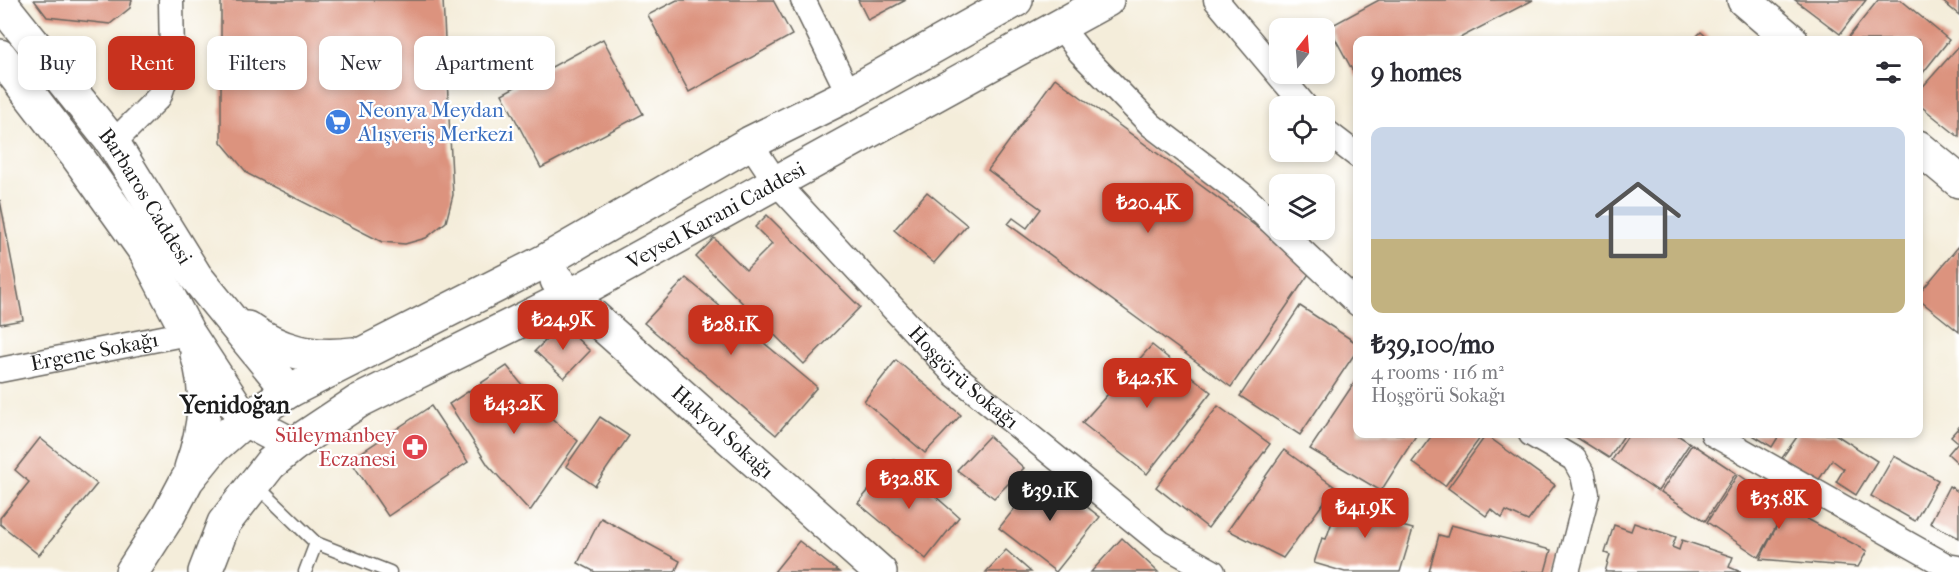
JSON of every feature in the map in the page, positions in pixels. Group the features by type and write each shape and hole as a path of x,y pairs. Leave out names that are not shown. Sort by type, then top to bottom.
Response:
{"main road":[{"path":"187,480 213,448 245,420 290,391 543,262 750,143 849,94 1016,0"},
{"name":"Veysel Karani Caddesi","path":"205,572 224,523 270,464 293,445 359,401 570,296 1107,0"},
{"path":"1744,0 1786,36"},
{"name":"Barbaros Caddesi","path":"0,2 113,143 196,277 290,391"},
{"name":"Barbaros Caddesi","path":"0,56 77,156 145,251 189,333 245,420"},
{"path":"1923,151 1959,181"},
{"name":"Hakyol Sokağı","path":"543,262 570,296 880,572"},
{"path":"225,313 258,336 279,347 304,354 331,357 367,352"},
{"path":"135,569 187,480 200,445 205,417 201,367 189,333"},
{"path":"290,391 293,445"},
{"path":"245,420 293,445"}],"street":[{"path":"113,143 159,97 172,59 171,0"},
{"path":"804,0 849,94"},
{"path":"1216,0 1297,96"},
{"path":"1060,26 1080,52 1151,125 1243,195 1353,299"},
{"path":"1335,138 1353,152"},
{"name":"Hoşgörü Sokağı","path":"750,143 776,182 955,375 1161,543 1213,572"},
{"name":"Ergene Sokağı","path":"0,370 189,333"},
{"path":"1537,438 1558,452 1574,459 1583,475 1587,494 1567,572"},
{"path":"1720,438 1947,566 1959,568"}],"lane":[{"path":"254,484 316,543 390,572"},
{"path":"305,572 316,543"}],"building":[{"path":"34,0 132,0 130,8 110,24 47,17"},
{"path":"221,0 443,0 445,36 414,36 414,90 448,90 453,195 446,222 426,238 405,244 382,242 248,174 221,142 221,90 307,90 307,36 221,36"},
{"path":"677,0 773,0 792,35 689,92 648,15"},
{"path":"858,0 906,0 868,20"},
{"path":"1379,0 1533,0 1464,36 1353,36 1353,71 1335,38 1335,24"},
{"path":"1795,0 1866,0 1840,34"},
{"path":"1878,0 1901,0 1949,40 1923,73 1923,36 1849,36"},
{"path":"1941,0 1959,0 1959,15"},
{"path":"603,39 643,114 541,168 502,94 509,90 555,90 555,65"},
{"path":"1959,46 1959,137 1923,108 1923,86"},
{"path":"1055,78 1269,236 1269,240 1275,240 1313,268 1231,387 1008,224 1013,218 1027,228 1041,209 988,170"},
{"path":"927,192 967,225 934,263 894,230"},
{"path":"0,200 23,320 0,324"},
{"path":"767,215 860,307 804,364 696,257 714,238 746,270 772,244 755,227"},
{"path":"1959,246 1959,332 1923,303 1923,289"},
{"path":"686,278 817,387 776,435 644,323"},
{"path":"1300,306 1353,341 1353,356 1300,435 1240,396"},
{"path":"562,324 590,351 564,378 535,351"},
{"path":"1152,345 1211,392 1147,474 1082,423"},
{"path":"896,360 961,415 925,453 864,401"},
{"path":"507,366 542,410 578,441 530,511 488,465 449,404"},
{"path":"1353,384 1353,438 1414,438 1381,491 1310,449"},
{"path":"431,406 468,462 388,516 350,460"},
{"path":"1218,406 1270,444 1208,528 1156,487"},
{"path":"600,417 629,436 595,486 566,466"},
{"path":"1959,427 1959,464 1948,454 1958,442 1951,436"},
{"path":"989,436 1024,468 994,498 957,470"},
{"path":"40,438 97,484 39,555 0,524 0,518 29,482 15,470"},
{"path":"1430,438 1480,438 1445,486 1412,462"},
{"path":"1484,438 1490,438 1555,485 1528,521 1506,511 1502,518 1491,509 1486,516 1448,488"},
{"path":"1577,438 1622,438 1609,458"},
{"path":"1626,438 1682,438 1690,443 1658,491 1612,460"},
{"path":"1757,438 1778,438 1772,447"},
{"path":"1796,438 1841,438 1877,461 1856,495 1836,482 1844,469 1832,460 1818,481 1782,458"},
{"path":"1692,444 1736,473 1705,521 1661,492"},
{"path":"1284,450 1335,487 1283,558 1228,530"},
{"path":"1894,456 1938,480 1915,521 1871,496"},
{"path":"894,460 959,517 926,559 858,503"},
{"path":"1043,473 1100,517 1056,572 999,528"},
{"path":"1738,474 1787,508 1867,551 1858,567 1760,559 1783,514 1759,557 1707,522"},
{"path":"1949,486 1959,492 1959,538 1930,523"},
{"path":"1347,492 1396,506 1391,523 1413,529 1400,572 1345,572 1314,563 1322,538 1326,539 1332,522 1337,523"},
{"path":"601,518 680,561 675,572 595,572 578,563"},
{"path":"1634,523 1676,537 1672,547 1679,550 1682,540 1733,557 1729,567 1741,572 1605,572 1610,555 1605,553 1614,525 1631,531"},
{"path":"1451,525 1551,550 1545,572 1429,572 1439,535 1447,537"},
{"path":"1122,538 1158,572 1091,572"},
{"path":"799,541 839,572 774,572"},
{"path":"1006,550 1031,572 986,572"}],"place":[{"name":"Neonya Meydan Alışveriş Merkezi","path":"338,122"},
{"name":"Süleymanbey Eczanesi","path":"415,447"}],"district":[{"name":"Yenidoğan","path":"235,405"}]}
